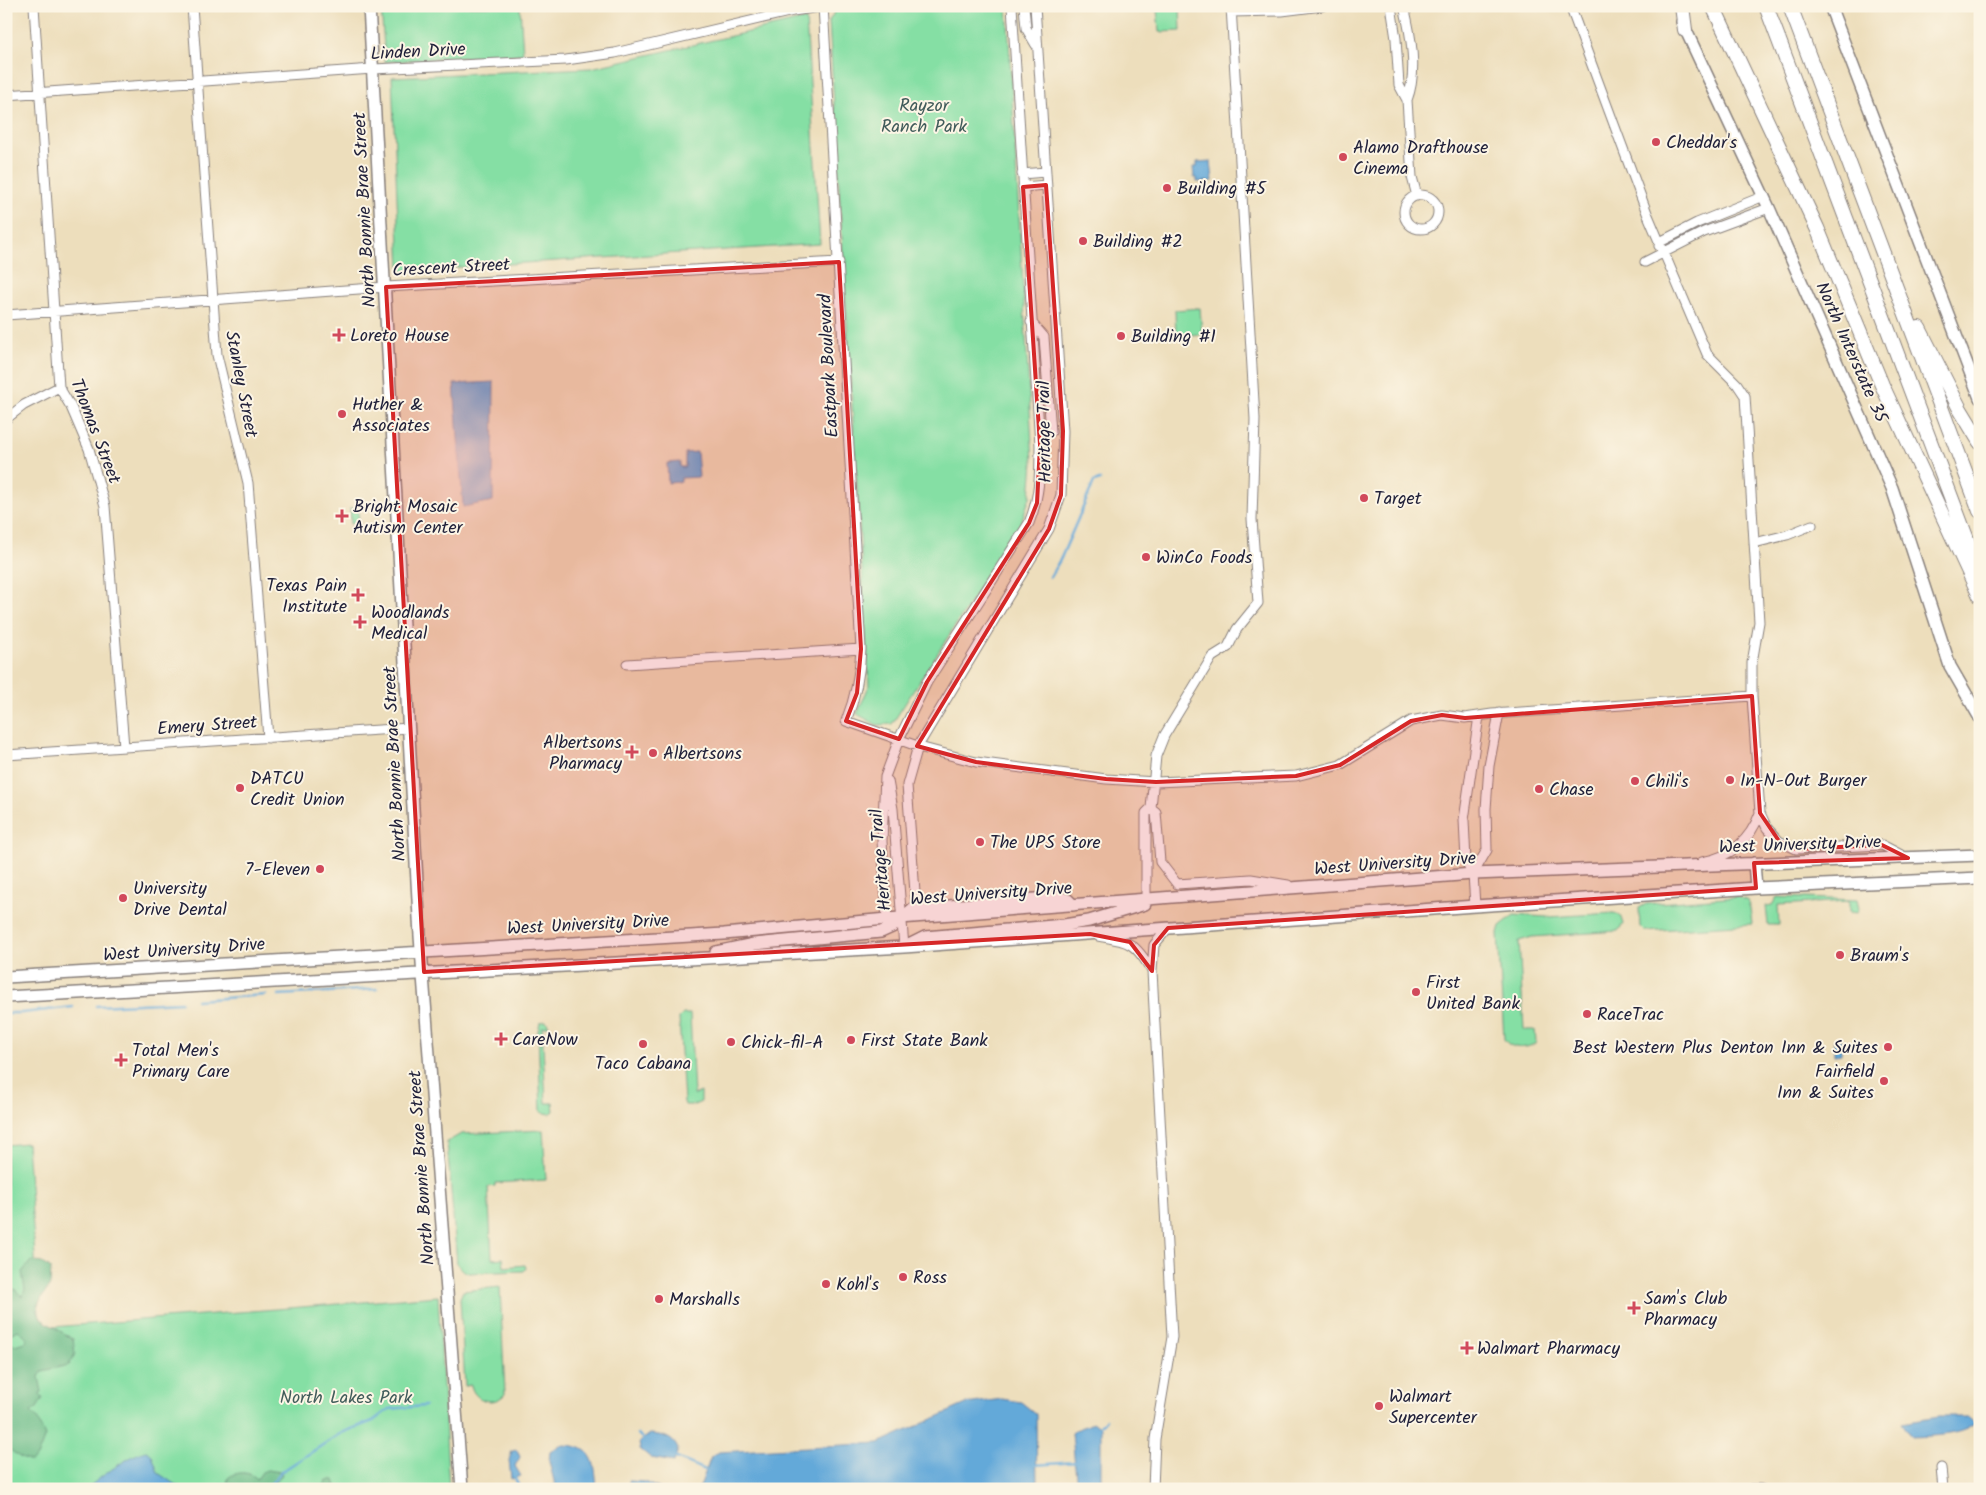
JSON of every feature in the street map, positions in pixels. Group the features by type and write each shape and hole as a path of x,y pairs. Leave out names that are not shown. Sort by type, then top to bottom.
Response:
{"highway":[{"path":"1682,6 1685,30"},
{"path":"1713,6 1817,228 1882,385 1980,596"},
{"path":"1766,6 1980,574"},
{"path":"1790,6 1980,511"},
{"path":"1888,268 1960,409 1980,442"}],"main road":[{"name":"North Bonnie Brae Street","path":"369,6 386,286 421,952 462,1489"},
{"name":"North Interstate 35","path":"1676,6 1685,30 1764,196 1892,488 1950,666 1980,718"},
{"path":"1830,6 1980,398"},
{"path":"1960,856 1980,849"},
{"name":"West University Drive","path":"6,977 724,934 887,919 1473,874 1980,855"},
{"path":"1754,864 1756,888"},
{"name":"West University Drive","path":"6,997 424,972 904,947 1475,906 1756,888 1980,878"},
{"path":"701,958 725,949 754,944 881,932 892,927 916,906 937,907 1059,897 1068,900 1073,905"},
{"path":"904,947 925,937 1080,922 1168,897"},
{"path":"80,973 82,993"}],"street":[{"name":"Thomas Street","path":"34,6 59,387 71,407 89,449 107,513 124,747"},
{"name":"Stanley Street","path":"192,6 217,355 248,483 268,738"},
{"name":"Heritage Trail","path":"887,919 882,841 887,771 899,739 927,682 1029,523 1037,503 1040,485 1040,444 1012,6"},
{"path":"1024,6 1026,28 1036,45"},
{"name":"Heritage Trail","path":"916,906 907,785 918,746 1049,529 1061,494 1063,431 1036,45 1035,6"},
{"path":"1146,899 1146,813 1151,808 1156,756 1164,736 1212,657 1228,647 1237,629 1258,604 1252,519 1255,418 1231,9 1282,11 1322,6"},
{"path":"1391,6 1396,39 1399,85 1407,100"},
{"path":"1404,6 1413,84 1407,100 1412,177 1417,196"},
{"path":"1570,6 1587,56 1660,242 1660,254 1707,354 1737,384 1745,396 1759,622 1752,663 1752,696 1760,813 1767,828 1780,841 1796,849 1882,845 1908,858"},
{"name":"Linden Drive","path":"6,95 373,69 566,60 615,53 793,11 824,7"},
{"name":"Eastpark Boulevard","path":"824,7 861,649 857,694 846,721 899,739"},
{"path":"1022,174 1045,172"},
{"path":"1023,187 1046,185"},
{"path":"1417,196 1427,197 1434,202 1438,212 1438,225 1413,231 1406,219 1404,209 1409,201 1417,196"},
{"path":"1660,242 1698,222 1764,196"},
{"path":"1645,262 1704,232 1769,208"},
{"name":"Crescent Street","path":"6,315 386,286 839,262"},
{"path":"1031,322 1044,337 1051,432"},
{"path":"6,419 24,405 59,387"},
{"path":"1754,543 1787,535 1812,525"},
{"path":"627,664 861,649"},
{"path":"899,739 976,762 1106,779 1153,782 1296,776 1340,765 1410,721 1442,715 1465,718 1499,713 1752,696"},
{"path":"1473,874 1487,850 1486,809 1489,766 1499,713"},
{"path":"1475,906 1473,874 1466,861 1464,820 1479,716"},
{"name":"Emery Street","path":"6,755 409,728"},
{"name":"Heritage Trail","path":"887,771 894,809 904,947"},
{"path":"1151,808 1156,812 1160,862 1177,884 1251,879 1302,887"},
{"path":"1669,867 1713,860 1744,843 1755,828 1760,813"},
{"path":"1153,1489 1155,1439 1172,1338 1152,971 1154,944 1168,928"},
{"path":"1090,934 1130,942 1142,953 1152,971"},
{"path":"1941,1468 1942,1489"},
{"path":"1750,1489 1761,1489"}],"highlighted area":[{"path":"1046,185 1063,431 1061,495 1049,529 917,746 976,762 1106,779 1156,782 1296,776 1340,765 1411,721 1442,715 1465,718 1752,696 1760,813 1779,841 1796,849 1882,845 1908,858 1754,863 1756,888 1168,928 1154,945 1152,971 1130,942 1090,934 424,972 386,287 839,262 861,649 857,693 846,721 899,739 927,682 1029,523 1037,503 1040,445 1023,187"}],"green space":[{"path":"381,6 520,6 523,54 385,62"},
{"name":"Rayzor Ranch Park","path":"853,6 1007,6 1033,462 1030,497 1020,525 892,724 877,725 857,714 869,686 829,21 835,11"},
{"path":"1180,8 1181,31 1159,32 1157,9"},
{"path":"806,19 820,244 400,271 392,77 591,68"},
{"path":"1200,308 1202,334 1176,336 1175,310"},
{"path":"350,508 358,508 359,523 351,524"},
{"path":"1738,897 1747,900 1752,924 1644,931 1640,927 1639,908 1646,904"},
{"path":"1777,897 1857,900 1859,909 1857,913 1849,912 1849,901 1778,905 1779,925 1768,925 1766,906 1772,905"},
{"path":"1614,913 1620,915 1623,924 1618,931 1532,937 1519,941 1524,1030 1535,1030 1536,1043 1527,1047 1514,1047 1510,1045 1504,1039 1498,933 1500,926 1514,915 1548,917"},
{"path":"683,1014 690,1014 694,1095 701,1092 701,1102 694,1105 685,1105 684,1102 679,1018"},
{"path":"546,1021 549,1026 542,1027 546,1103 553,1103 554,1111 550,1114 541,1112 538,1031 540,1022"},
{"path":"543,1130 546,1180 495,1183 495,1186 488,1187 492,1259 503,1258 504,1267 525,1265 526,1268 524,1271 468,1273 457,1264 447,1142 461,1134"},
{"name":"North Lakes Park","path":"27,1143 40,1328 438,1296 449,1489 6,1489 6,1145"},
{"path":"31,1261 42,1263 51,1269 50,1285 36,1307 41,1319 73,1339 75,1354 69,1365 42,1371 39,1377 42,1392 39,1394 43,1398 37,1408 31,1412 37,1418 45,1436 37,1457 31,1462 21,1458 6,1447 6,1343 15,1345 26,1342 27,1337 18,1330 6,1336 6,1291 15,1289 22,1297 25,1290 22,1272"},
{"path":"500,1287 505,1394 501,1398 491,1401 476,1395 471,1385 465,1386 460,1298 463,1291"},
{"path":"267,1470 281,1472 282,1475 272,1485 271,1489 227,1489 228,1478 231,1476 247,1473 257,1479 262,1472"},
{"path":"327,1480 334,1480 337,1489 322,1489"}],"water":[{"path":"1211,161 1213,181 1197,182 1197,178 1194,178 1193,167 1197,167 1197,162"},
{"path":"494,382 493,501 463,507 454,384"},
{"path":"697,452 699,477 681,478 681,482 668,483 667,463 680,462 680,467 685,467 685,453"},
{"path":"1834,1040 1841,1040 1841,1054 1834,1055"},
{"path":"1002,1399 1021,1402 1036,1414 1037,1489 699,1489 711,1457 719,1452 879,1443 966,1404"},
{"path":"1939,1417 1969,1417 1975,1423 1963,1431 1954,1433 1912,1437 1902,1423"},
{"path":"1093,1422 1101,1428 1101,1489 1077,1489 1072,1433"},
{"path":"650,1434 663,1436 670,1439 676,1445 678,1449 674,1462 651,1458 640,1449 639,1442"},
{"path":"560,1445 586,1451 593,1462 597,1489 549,1489 555,1485 549,1461 550,1452"},
{"path":"517,1450 520,1457 515,1466 521,1476 511,1479 509,1460 512,1451"},
{"path":"147,1451 152,1455 158,1473 182,1489 87,1489 125,1461"},
{"path":"629,1481 644,1482 661,1489 629,1489"}],"waterway":[{"path":"1050,577 1061,558 1094,482 1100,480"},
{"path":"279,995 377,989"},
{"path":"196,1000 266,995"},
{"path":"96,1006 181,1002"},
{"path":"6,1013 73,1007"},
{"path":"266,1489 281,1472 341,1433 373,1421 389,1409 425,1406"},
{"path":"1098,1429 1106,1419"},
{"path":"638,1434 644,1440"},
{"path":"674,1457 708,1471"},
{"path":"1034,1465 1076,1462"},
{"path":"514,1476 520,1489"}],"place":[{"name":"Cheddar's","path":"1656,142"},
{"name":"Alamo Drafthouse Cinema","path":"1343,157"},
{"name":"Building #5","path":"1167,188"},
{"name":"Building #2","path":"1083,241"},
{"name":"Loreto House","path":"339,335"},
{"name":"Building #1","path":"1121,336"},
{"name":"Huther & Associates","path":"342,414"},
{"name":"Target","path":"1364,498"},
{"name":"Bright Mosaic Autism Center","path":"342,516"},
{"name":"WinCo Foods","path":"1146,557"},
{"name":"Texas Pain Institute","path":"358,595"},
{"name":"Woodlands Medical","path":"360,622"},
{"name":"Albertsons Pharmacy","path":"632,752"},
{"name":"Albertsons","path":"653,753"},
{"name":"In-N-Out Burger","path":"1730,780"},
{"name":"Chili's","path":"1635,781"},
{"name":"DATCU Credit Union","path":"240,788"},
{"name":"Chase","path":"1539,789"},
{"name":"The UPS Store","path":"980,842"},
{"name":"7-Eleven","path":"320,869"},
{"name":"University Drive Dental","path":"123,898"},
{"name":"Braum's","path":"1840,955"},
{"name":"First United Bank","path":"1416,992"},
{"name":"RaceTrac","path":"1587,1014"},
{"name":"CareNow","path":"501,1039"},
{"name":"First State Bank","path":"851,1040"},
{"name":"Chick-fil-A","path":"731,1042"},
{"name":"Taco Cabana","path":"643,1044"},
{"name":"Best Western Plus Denton Inn & Suites","path":"1888,1047"},
{"name":"Total Men's Primary Care","path":"121,1060"},
{"name":"Fairfield Inn & Suites","path":"1884,1081"},
{"name":"Ross","path":"903,1277"},
{"name":"Kohl's","path":"826,1284"},
{"name":"Marshalls","path":"659,1299"},
{"name":"Sam's Club Pharmacy","path":"1634,1308"},
{"name":"Walmart Pharmacy","path":"1467,1348"},
{"name":"Walmart Supercenter","path":"1379,1406"}]}
